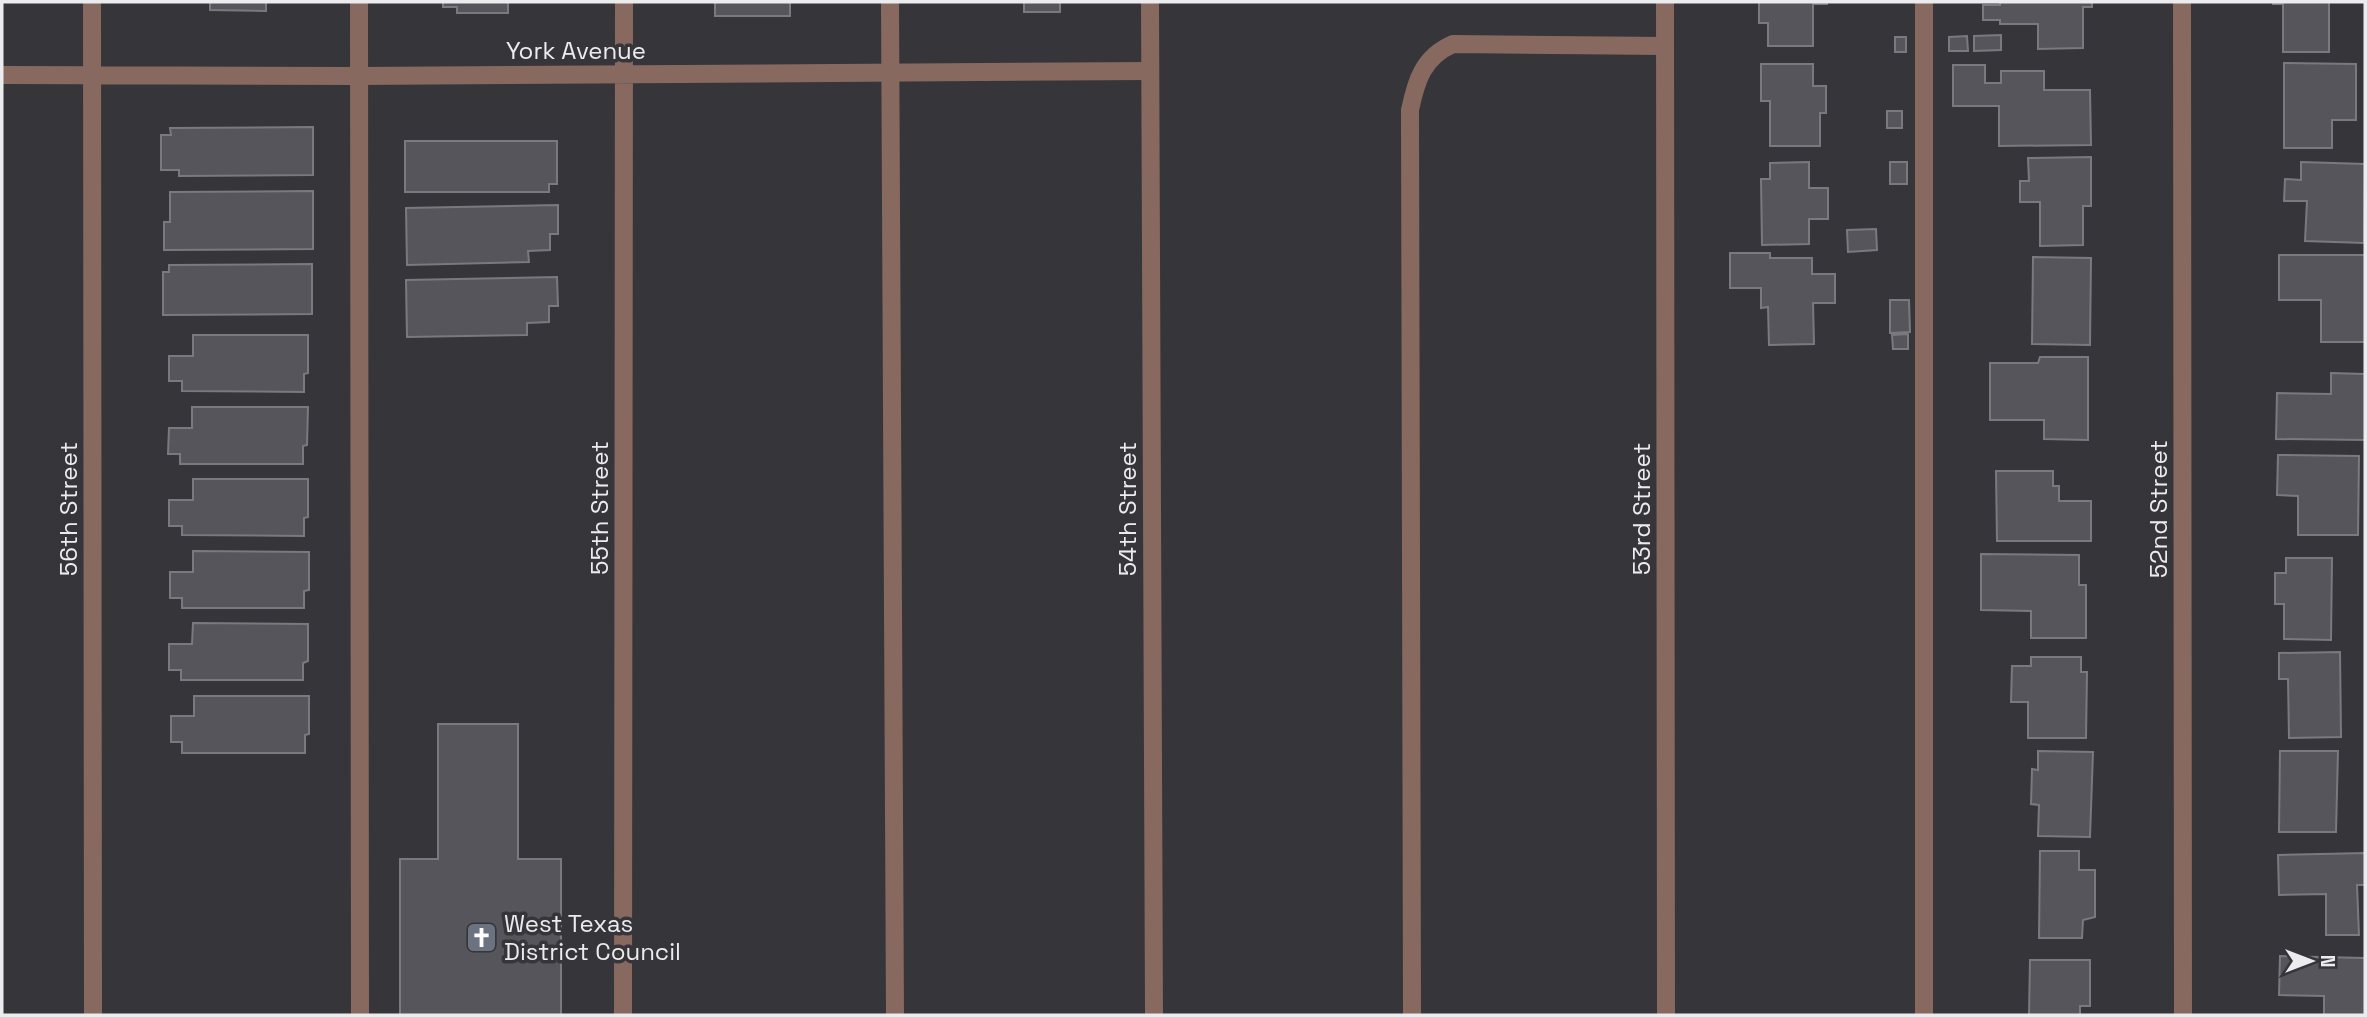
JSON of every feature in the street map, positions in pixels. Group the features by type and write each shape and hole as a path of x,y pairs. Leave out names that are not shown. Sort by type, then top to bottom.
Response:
{"street":[{"name":"56th Street","path":"92,2 93,1015"},
{"path":"359,2 360,1015"},
{"name":"55th Street","path":"623,1015 624,2"},
{"path":"890,2 895,1015"},
{"name":"54th Street","path":"1150,2 1154,1015"},
{"name":"53rd Street","path":"1665,2 1666,1015"},
{"path":"1923,1015 1924,2"},
{"name":"52nd Street","path":"2182,2 2183,1015"},
{"path":"1412,1015 1410,110 1415,88 1428,61 1440,50 1453,44 1665,46"},
{"name":"York Avenue","path":"2,75 358,76 1150,71"}],"building":[{"path":"210,2 266,2 266,11 210,10"},
{"path":"443,2 508,2 508,13 457,13 457,7 443,7"},
{"path":"715,2 790,2 790,16 715,16"},
{"path":"1024,2 1060,2 1060,12 1024,12"},
{"path":"1759,2 1827,2 1813,4 1813,46 1768,46 1768,23 1759,23"},
{"path":"2000,2 2092,2 2092,7 2083,7 2083,48 2038,49 2038,24 2000,24 2000,20 1983,20 1983,5 2000,5"},
{"path":"2273,2 2329,2 2329,52 2283,52 2283,4"},
{"path":"2001,35 2001,50 1974,51 1974,36"},
{"path":"1967,36 1968,51 1949,51 1949,37"},
{"path":"1895,37 1906,37 1906,52 1895,52"},
{"path":"2284,63 2356,64 2356,120 2332,120 2332,148 2284,148"},
{"path":"1761,64 1813,64 1813,86 1826,86 1826,113 1820,113 1820,146 1770,146 1770,101 1761,101"},
{"path":"1953,65 1985,65 1985,83 2001,83 2001,71 2044,71 2044,90 2090,90 2091,145 1999,146 1999,106 1953,106"},
{"path":"1887,111 1902,111 1902,128 1887,128"},
{"path":"313,127 313,175 179,176 179,170 161,170 161,135 171,135 170,128"},
{"path":"405,141 557,141 557,184 549,184 549,192 405,192"},
{"path":"2091,157 2091,206 2083,206 2083,245 2040,246 2040,202 2020,202 2020,181 2029,181 2028,158"},
{"path":"1809,162 1809,188 1828,188 1828,219 1809,219 1809,244 1762,245 1761,179 1770,179 1770,163"},
{"path":"1890,162 1907,162 1907,184 1890,184"},
{"path":"2301,162 2365,164 2364,243 2305,241 2307,201 2284,201 2285,179 2301,180"},
{"path":"313,191 313,249 164,250 164,222 170,222 170,192"},
{"path":"558,205 558,234 550,234 550,250 528,251 529,262 407,265 406,208"},
{"path":"1876,229 1877,250 1848,252 1847,230"},
{"path":"1730,253 1770,253 1770,258 1812,258 1812,274 1835,274 1835,303 1813,303 1814,344 1769,345 1768,307 1761,308 1761,288 1730,288"},
{"path":"2279,255 2365,255 2365,342 2321,342 2321,300 2279,300"},
{"path":"2033,257 2091,258 2090,345 2032,344"},
{"path":"312,264 312,314 163,315 163,272 169,272 169,265"},
{"path":"557,277 558,306 549,306 549,322 527,323 527,335 407,337 406,280"},
{"path":"1890,300 1909,300 1910,332 1890,333"},
{"path":"1908,334 1908,349 1893,349 1892,335"},
{"path":"193,335 308,335 308,373 304,374 304,392 182,391 182,381 169,381 169,356 193,356"},
{"path":"2040,357 2088,357 2088,440 2044,439 2044,420 1990,420 1990,363 2038,363"},
{"path":"2331,373 2365,374 2365,440 2276,439 2277,393 2331,394"},
{"path":"192,407 308,407 307,445 303,446 303,464 180,464 180,454 168,454 169,428 192,428"},
{"path":"2278,455 2359,456 2358,535 2298,535 2298,496 2277,495"},
{"path":"1996,471 2053,471 2053,486 2059,486 2059,501 2091,501 2091,541 1997,541"},
{"path":"193,479 308,479 308,517 304,518 304,536 182,535 182,526 169,526 169,500 193,500"},
{"path":"193,551 309,552 309,590 304,591 304,608 182,608 182,598 170,598 170,572 193,572"},
{"path":"1981,554 2079,555 2079,585 2086,585 2086,638 2031,638 2031,611 1981,610"},
{"path":"2286,558 2332,558 2331,640 2284,639 2284,604 2275,604 2275,573 2286,573"},
{"path":"193,623 308,624 308,661 303,663 303,680 181,680 181,670 169,670 169,644 192,644"},
{"path":"2340,652 2341,737 2289,738 2288,679 2279,679 2279,653"},
{"path":"2031,657 2081,657 2081,672 2087,672 2086,738 2028,738 2028,702 2011,702 2012,666 2031,666"},
{"path":"194,696 309,696 309,734 305,735 305,753 182,753 182,742 171,742 171,716 194,716"},
{"name":"West Texas District Council","path":"438,724 518,724 518,859 561,859 561,1015 400,1015 400,859 438,859"},
{"path":"2038,751 2093,752 2090,837 2038,836 2039,805 2031,804 2032,769 2038,770"},
{"path":"2280,751 2338,751 2336,832 2279,832"},
{"path":"2040,851 2079,851 2079,870 2095,870 2095,917 2083,920 2082,938 2039,938"},
{"path":"2365,853 2365,885 2357,885 2359,935 2326,935 2326,894 2279,895 2278,855"},
{"path":"2280,956 2365,958 2365,1015 2324,1015 2324,996 2279,995"},
{"path":"2030,960 2090,960 2090,1006 2080,1006 2080,1015 2029,1015"}],"place":[{"name":"West Texas District Council","path":"481,937"}]}
